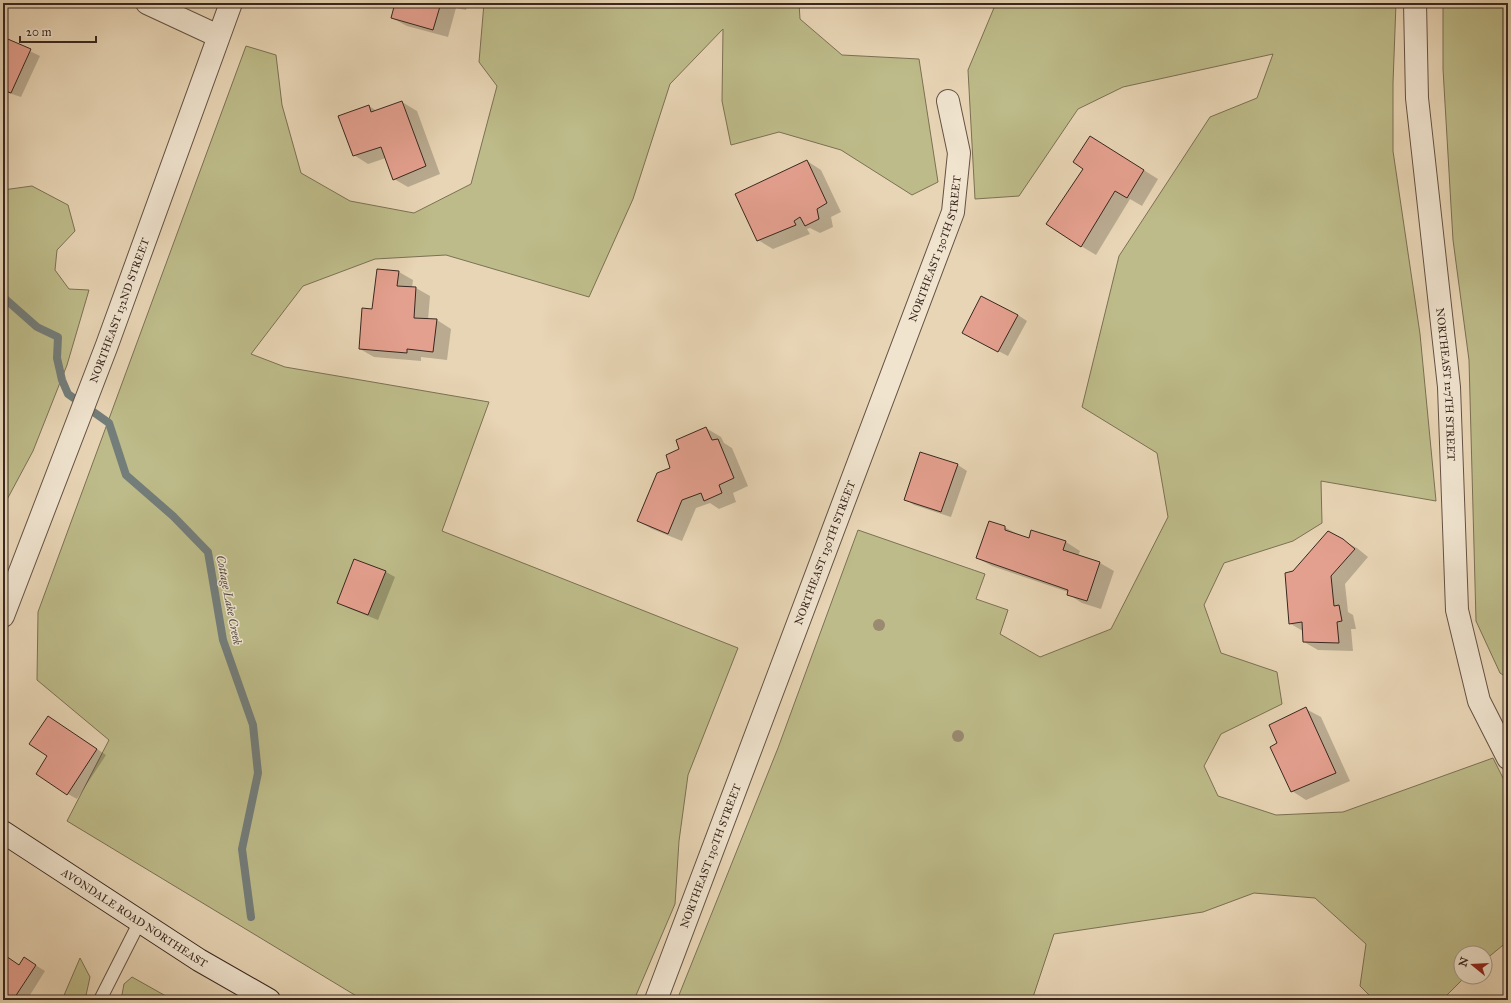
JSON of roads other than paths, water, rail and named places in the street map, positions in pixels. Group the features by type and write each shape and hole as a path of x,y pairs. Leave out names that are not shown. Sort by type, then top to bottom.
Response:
{"street":[{"path":"147,3 218,36"},
{"name":"NORTHEAST 132ND STREET","path":"3,616 106,345 231,3"},
{"name":"NORTHEAST 127TH STREET","path":"1415,3 1417,98 1449,387 1456,610 1479,701 1508,758"},
{"name":"NORTHEAST 130TH STREET","path":"656,1000 953,212 959,153 948,101"},
{"name":"AVONDALE ROAD NORTHEAST","path":"3,832 199,960 269,1000"}],"lane":[{"path":"100,1000 140,921"}],"waterway":[{"name":"Cottage Lake Creek","path":"3,297 37,327 58,337 57,358 62,380 68,394 109,423 126,475 173,516 208,552 223,640 253,725 258,773 242,849 251,917"}]}
